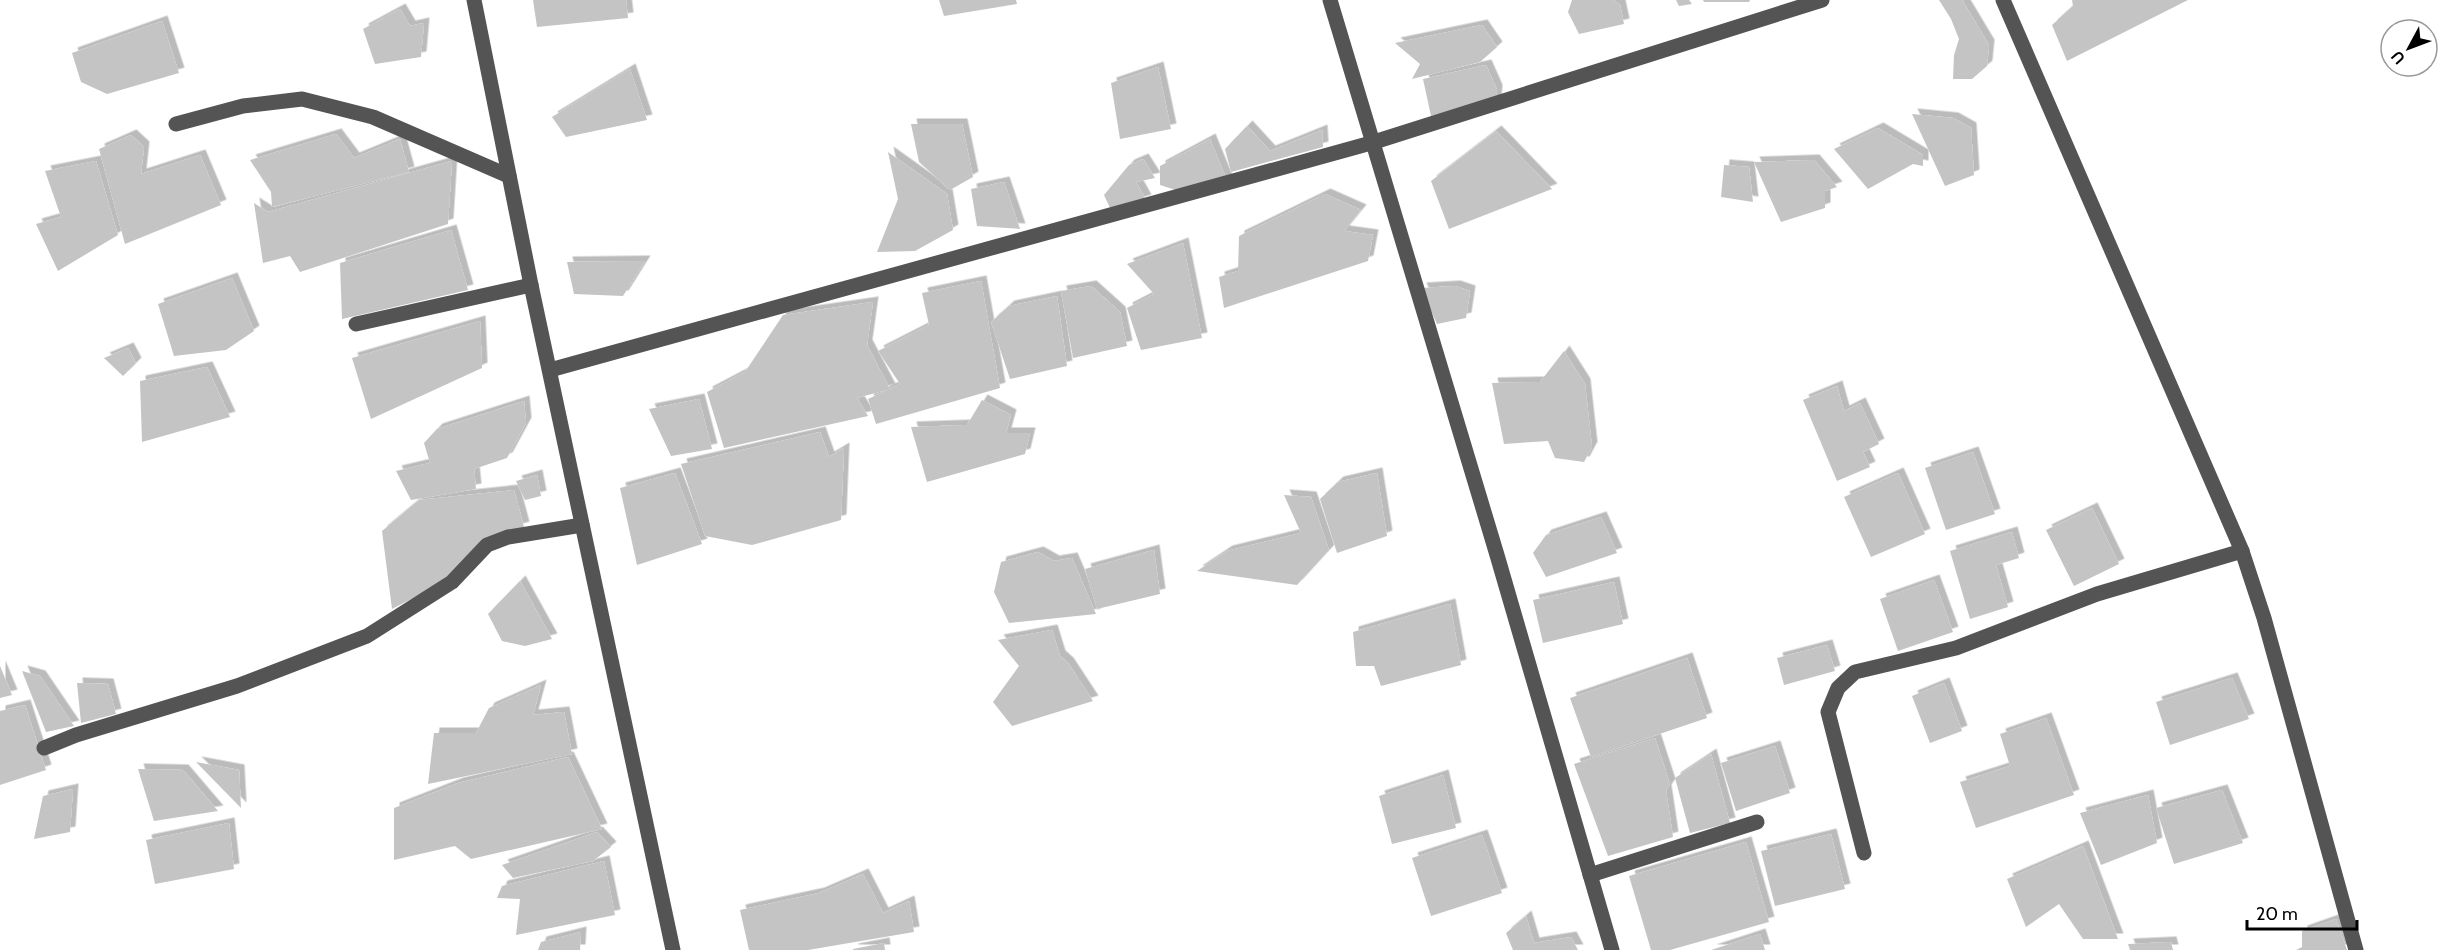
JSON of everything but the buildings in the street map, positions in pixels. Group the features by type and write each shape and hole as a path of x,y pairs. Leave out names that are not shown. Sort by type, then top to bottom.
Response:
{"street":[{"path":"474,0 531,285 673,950"},
{"path":"1330,0 1371,143 1497,555 1612,950"},
{"path":"550,370 1371,143 1822,0"},
{"path":"2003,0 2242,551 2264,618 2356,950"},
{"path":"176,124 243,106 302,99 373,117 509,176"},
{"path":"356,324 531,285"},
{"path":"44,748 76,735 237,686 367,636 452,582 487,544 508,537 582,525"},
{"path":"1864,853 1828,712 1838,688 1855,672 1956,648 2097,594 2242,551"},
{"path":"1590,875 1757,822"}]}
